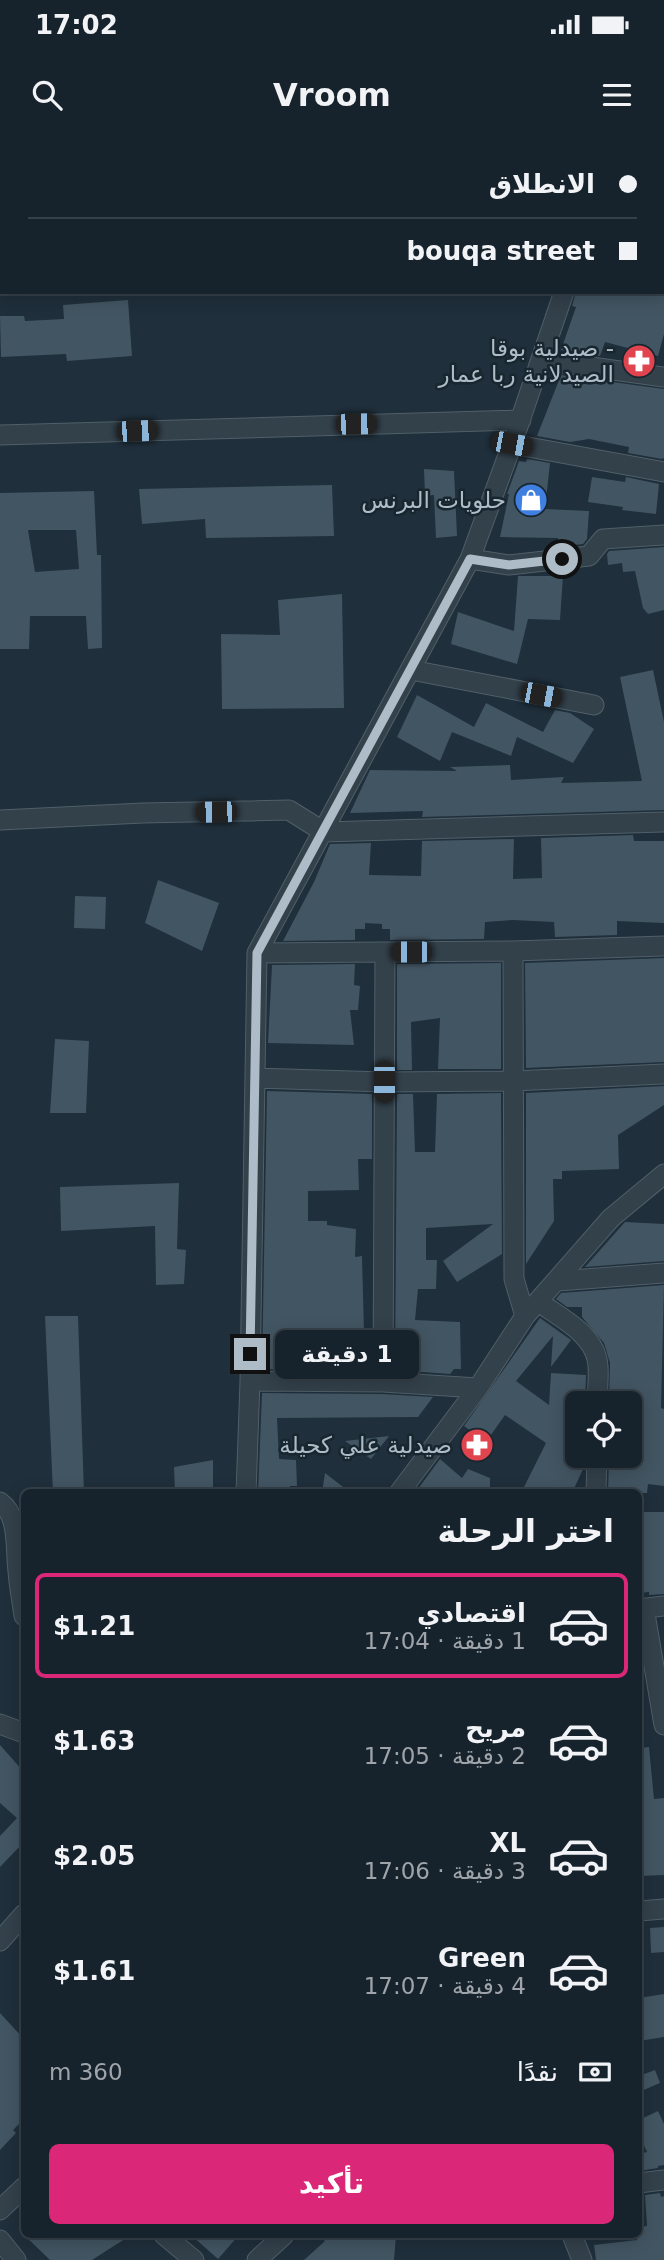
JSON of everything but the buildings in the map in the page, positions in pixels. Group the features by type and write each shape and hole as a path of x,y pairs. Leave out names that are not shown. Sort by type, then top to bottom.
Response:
{"street":[{"path":"246,1489 257,953 470,559 563,294"},
{"path":"541,360 664,377"},
{"path":"0,435 521,420"},
{"path":"512,444 664,472"},
{"path":"470,559 509,565 589,556 603,539 664,535"},
{"path":"411,670 594,705"},
{"path":"0,820 289,810 324,832 664,822"},
{"path":"257,953 513,951 664,946"},
{"path":"513,951 514,1279 525,1316"},
{"path":"383,1382 385,952"},
{"path":"255,1078 384,1082 513,1081 664,1074"},
{"path":"403,1489 478,1388 525,1316 611,1218 664,1174"},
{"path":"558,1281 664,1273"},
{"path":"539,1302 582,1334 591,1346 597,1360 597,1391"},
{"path":"250,1381 383,1382 478,1388"},
{"path":"596,1489 597,1468"},
{"path":"0,1502 5,1506 15,1528 21,1596"},
{"path":"649,1608 664,1725"},
{"path":"0,1724 21,1732"},
{"path":"642,1911 664,1909"},
{"path":"0,1941 21,1917"},
{"path":"642,2183 664,2180"},
{"path":"0,2210 21,2190"},
{"path":"168,2238 194,2260"},
{"path":"257,2260 281,2238"},
{"path":"573,2238 582,2260"},
{"path":"0,2240 16,2260"}],"place":[{"name":"صيدلية بوقا - الصيدلانية ربا عمار","path":"639,361"},
{"name":"حلويات البرنس","path":"531,500"},
{"name":"صيدلية علي كحيلة","path":"477,1445"}],"route":[{"path":"250,1354 257,953 470,559 509,565 562,559"}]}
